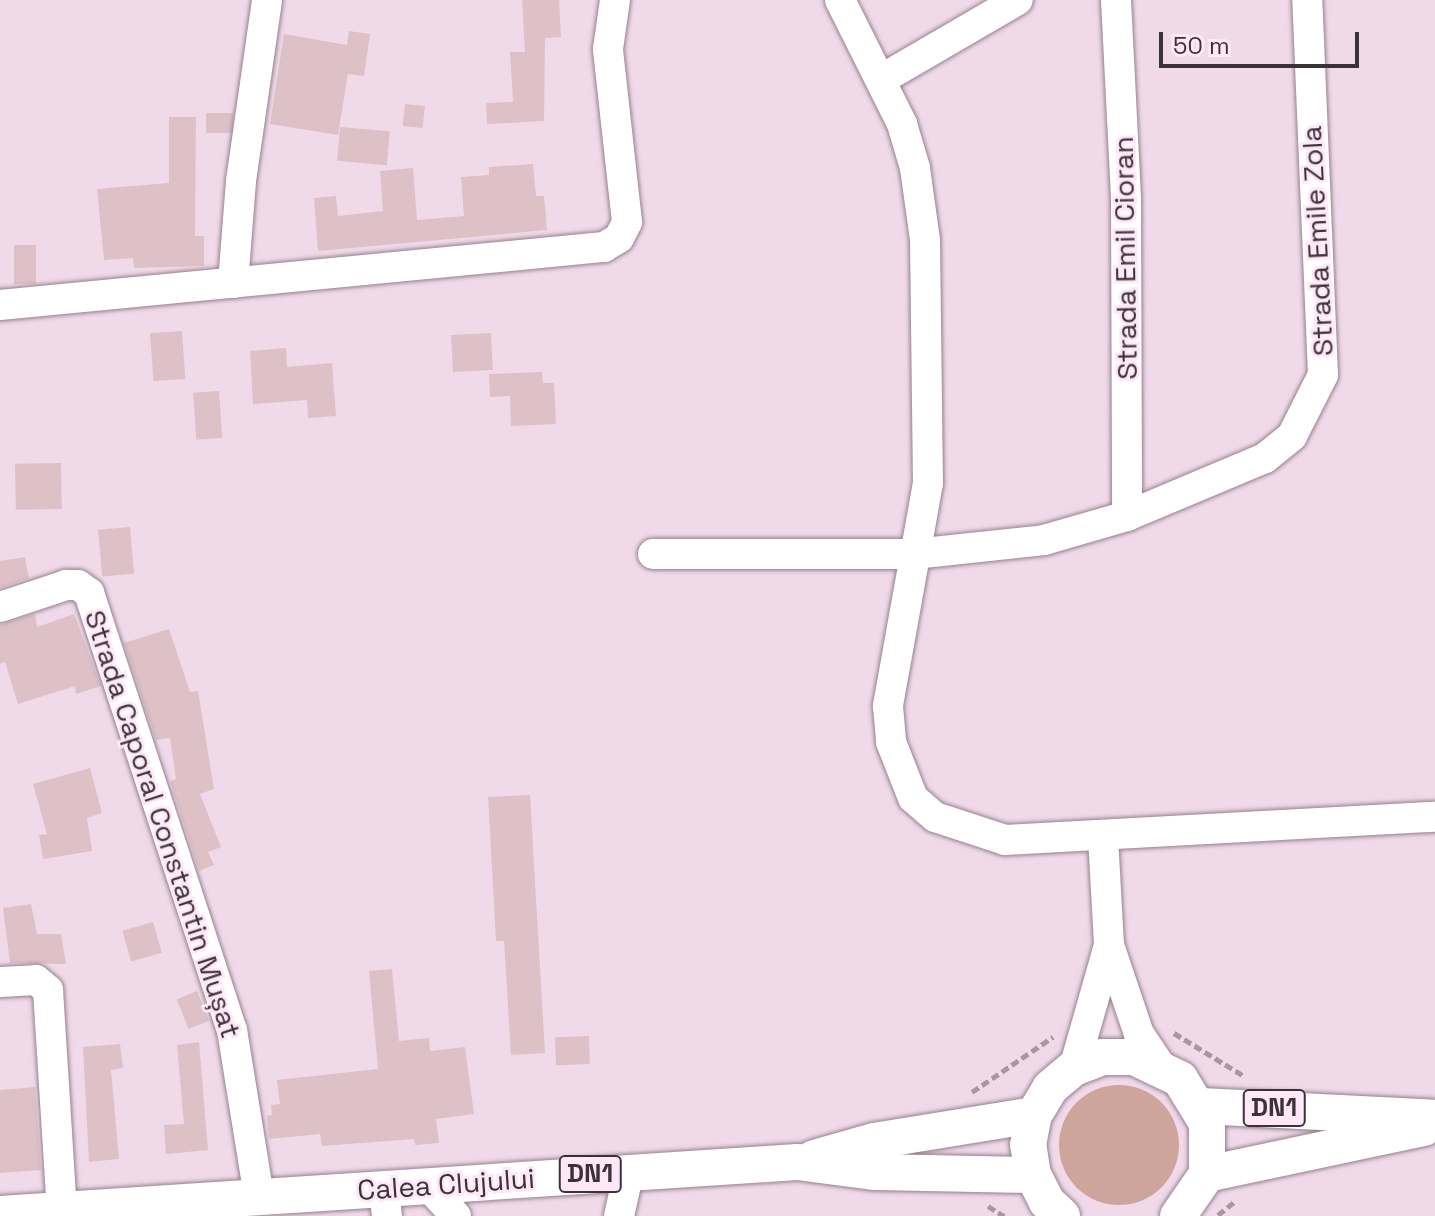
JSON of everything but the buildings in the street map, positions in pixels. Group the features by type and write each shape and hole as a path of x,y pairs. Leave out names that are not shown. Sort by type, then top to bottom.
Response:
{"main road":[{"path":"1062,1216 1047,1202 1033,1175 1028,1145 1034,1115 1050,1088 1074,1068 1103,1057 1134,1057 1159,1064"},
{"name":"DN1","path":"1159,1064 1180,1079 1201,1106 1211,1148 1207,1174 1435,1125"},
{"name":"DN1","path":"1201,1106 1435,1118"},
{"name":"Calea Clujului","path":"797,1162 874,1141 1034,1115"},
{"name":"Calea Clujului","path":"0,1214 259,1197 385,1202 428,1186 797,1162 875,1172 1033,1175"},
{"path":"1178,1216 1207,1174"}],"street":[{"path":"233,283 241,181 267,0"},
{"path":"0,305 604,247 619,238 627,222 608,49 615,0"},
{"path":"840,0 882,79 915,168 925,240 930,448 888,706 891,742 913,798 935,817 1005,840 1435,817"},
{"path":"882,79 1018,0"},
{"name":"Strada Emil Cioran","path":"1116,0 1126,199 1127,516"},
{"name":"Strada Emile Zola","path":"653,554 914,554 1044,540 1127,516 1265,458 1308,414 1323,375 1307,0"},
{"name":"Strada Caporal Constantin Mușat","path":"0,607 66,585 78,585 89,593 232,1030 259,1197"},
{"path":"1103,837 1109,945 1139,1034 1159,1064"},
{"path":"1074,1068 1109,945"},
{"path":"0,982 36,980 48,990 62,1210"},
{"path":"619,1216 629,1171"},
{"path":"428,1186 456,1216"}],"shaded area":[{"path":"1119,1085 1142,1089 1162,1102 1175,1122 1179,1145 1175,1168 1162,1188 1142,1201 1119,1205 1096,1201 1076,1188 1063,1168 1059,1145 1063,1122 1076,1102 1096,1089"}]}
